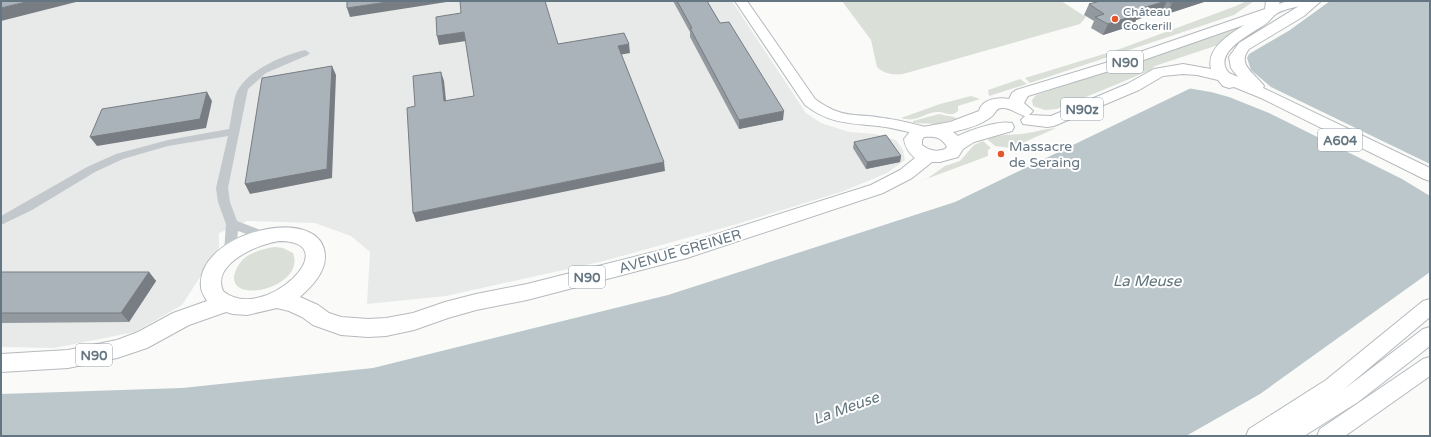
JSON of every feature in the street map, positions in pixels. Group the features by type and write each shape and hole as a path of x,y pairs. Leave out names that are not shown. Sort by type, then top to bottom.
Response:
{"main road":[{"path":"741,1 810,102 821,111 838,119 885,123 924,143 936,157 948,156 952,153 955,146 978,134 1006,127"},
{"name":"N90","path":"1015,105 1018,96 1022,93 1130,60 1240,21 1248,20 1269,4 1300,1"},
{"path":"1267,95 1238,67 1236,59 1238,51 1299,13 1314,1"},
{"path":"1250,96 1234,86 1218,73 1216,62 1222,48 1265,18 1269,4"},
{"name":"N90z","path":"1029,120 1047,122 1054,121 1133,87 1159,72 1170,69 1218,73 1267,95"},
{"name":"N90z","path":"1133,87 1166,82 1195,83 1250,96"},
{"name":"A604","path":"1267,95 1430,175"},
{"name":"A604","path":"1250,96 1430,184"},
{"path":"1008,103 1015,105 1026,112 1029,120 1024,126 1012,128 1006,127 993,122 987,113 987,109 995,104 1008,103"},
{"name":"N90","path":"924,143 966,123 976,120 987,113"},
{"path":"924,143 947,135 954,142 955,146"},
{"name":"AVENUE GREINER","path":"275,300 292,303 310,310 321,319 341,326 368,328 414,321 445,310 476,302 526,292 688,251 863,194 890,183 906,174 924,143"},
{"name":"AVENUE GREINER","path":"293,234 304,238 312,244 315,251 316,259 313,268 304,281 286,295 261,305 235,307 218,297 211,277 218,264 230,252 246,242 264,236 293,234"},
{"path":"304,281 310,310"},
{"name":"AVENUE GREINER","path":"1,363 57,360 102,353 147,338 218,297"},
{"path":"1257,436 1333,386 1430,306"},
{"path":"1285,436 1351,396 1430,335"},
{"path":"1328,436 1430,365"},
{"path":"1410,378 1430,370"}],"street":[{"path":"230,252 232,224 224,202 222,188 241,95 247,83 268,69 305,53"},
{"path":"1,221 86,173 122,155 158,145 234,132"},
{"path":"232,224 264,236"}],"shaded area":[{"path":"1,1 732,1 806,113 821,123 849,132 876,134 896,140 903,150 905,160 887,173 844,191 737,224 604,261 446,296 367,304 370,252 351,236 315,223 247,221 219,233 219,248 182,305 135,332 54,348 1,347"},
{"path":"842,1 1061,1 1086,17 1080,24 903,74 889,74 877,67 871,40"},
{"path":"1247,1 1254,1 1234,15 1030,83 1025,78 1117,50"},
{"path":"1254,22 1227,42 1155,66 1151,70 1057,109 1045,110 1033,106 1032,100 1036,95"},
{"path":"1020,79 1027,84 989,96 988,90"},
{"path":"971,96 980,99 958,106 958,111 953,114 937,112 916,119 901,118 940,104"},
{"path":"939,114 957,119 937,124 913,123 913,121"},
{"path":"1056,128 1011,148 995,146 987,139 1000,135"},
{"path":"983,141 991,148 988,150 988,156 918,182 928,178 945,166 960,161 974,145"},
{"path":"275,247 283,248 293,253 294,266 287,277 275,285 262,290 249,290 238,287 234,279 238,266 241,262 254,252"}],"water":[{"name":"La Meuse","path":"1330,1 1430,1 1430,272 1260,394 1186,436 1,436 1,394 182,388 373,368 668,295 955,202 1189,89 1290,30"}],"pier":[{"path":"1250,52 1247,58 1251,70 1271,87 1430,164 1430,196 1402,179 1269,113 1229,97 1187,88"}],"building":[{"path":"1,1 30,1 1,8"},
{"path":"347,1 394,1 347,8"},
{"path":"460,1 545,1 558,44 624,33 629,44 618,46 664,162 413,213 407,108 415,106 413,76 441,72 444,101 474,96 464,32 437,36 436,17 461,13"},
{"path":"677,1 707,1 720,23 729,22 784,111 739,120"},
{"path":"1100,1 1166,1 1133,11 1139,14 1108,24 1095,17 1104,14 1089,4"},
{"path":"1168,1 1180,1 1172,3"},
{"path":"332,66 327,169 245,184 262,78"},
{"path":"207,92 200,119 90,137 102,109"},
{"path":"886,135 901,156 867,162 854,142"},
{"path":"1,272 149,272 121,313 1,313"}],"place":[{"name":"Château Cockerill","path":"1115,19"},
{"name":"Massacre de Seraing","path":"1001,154"}]}
